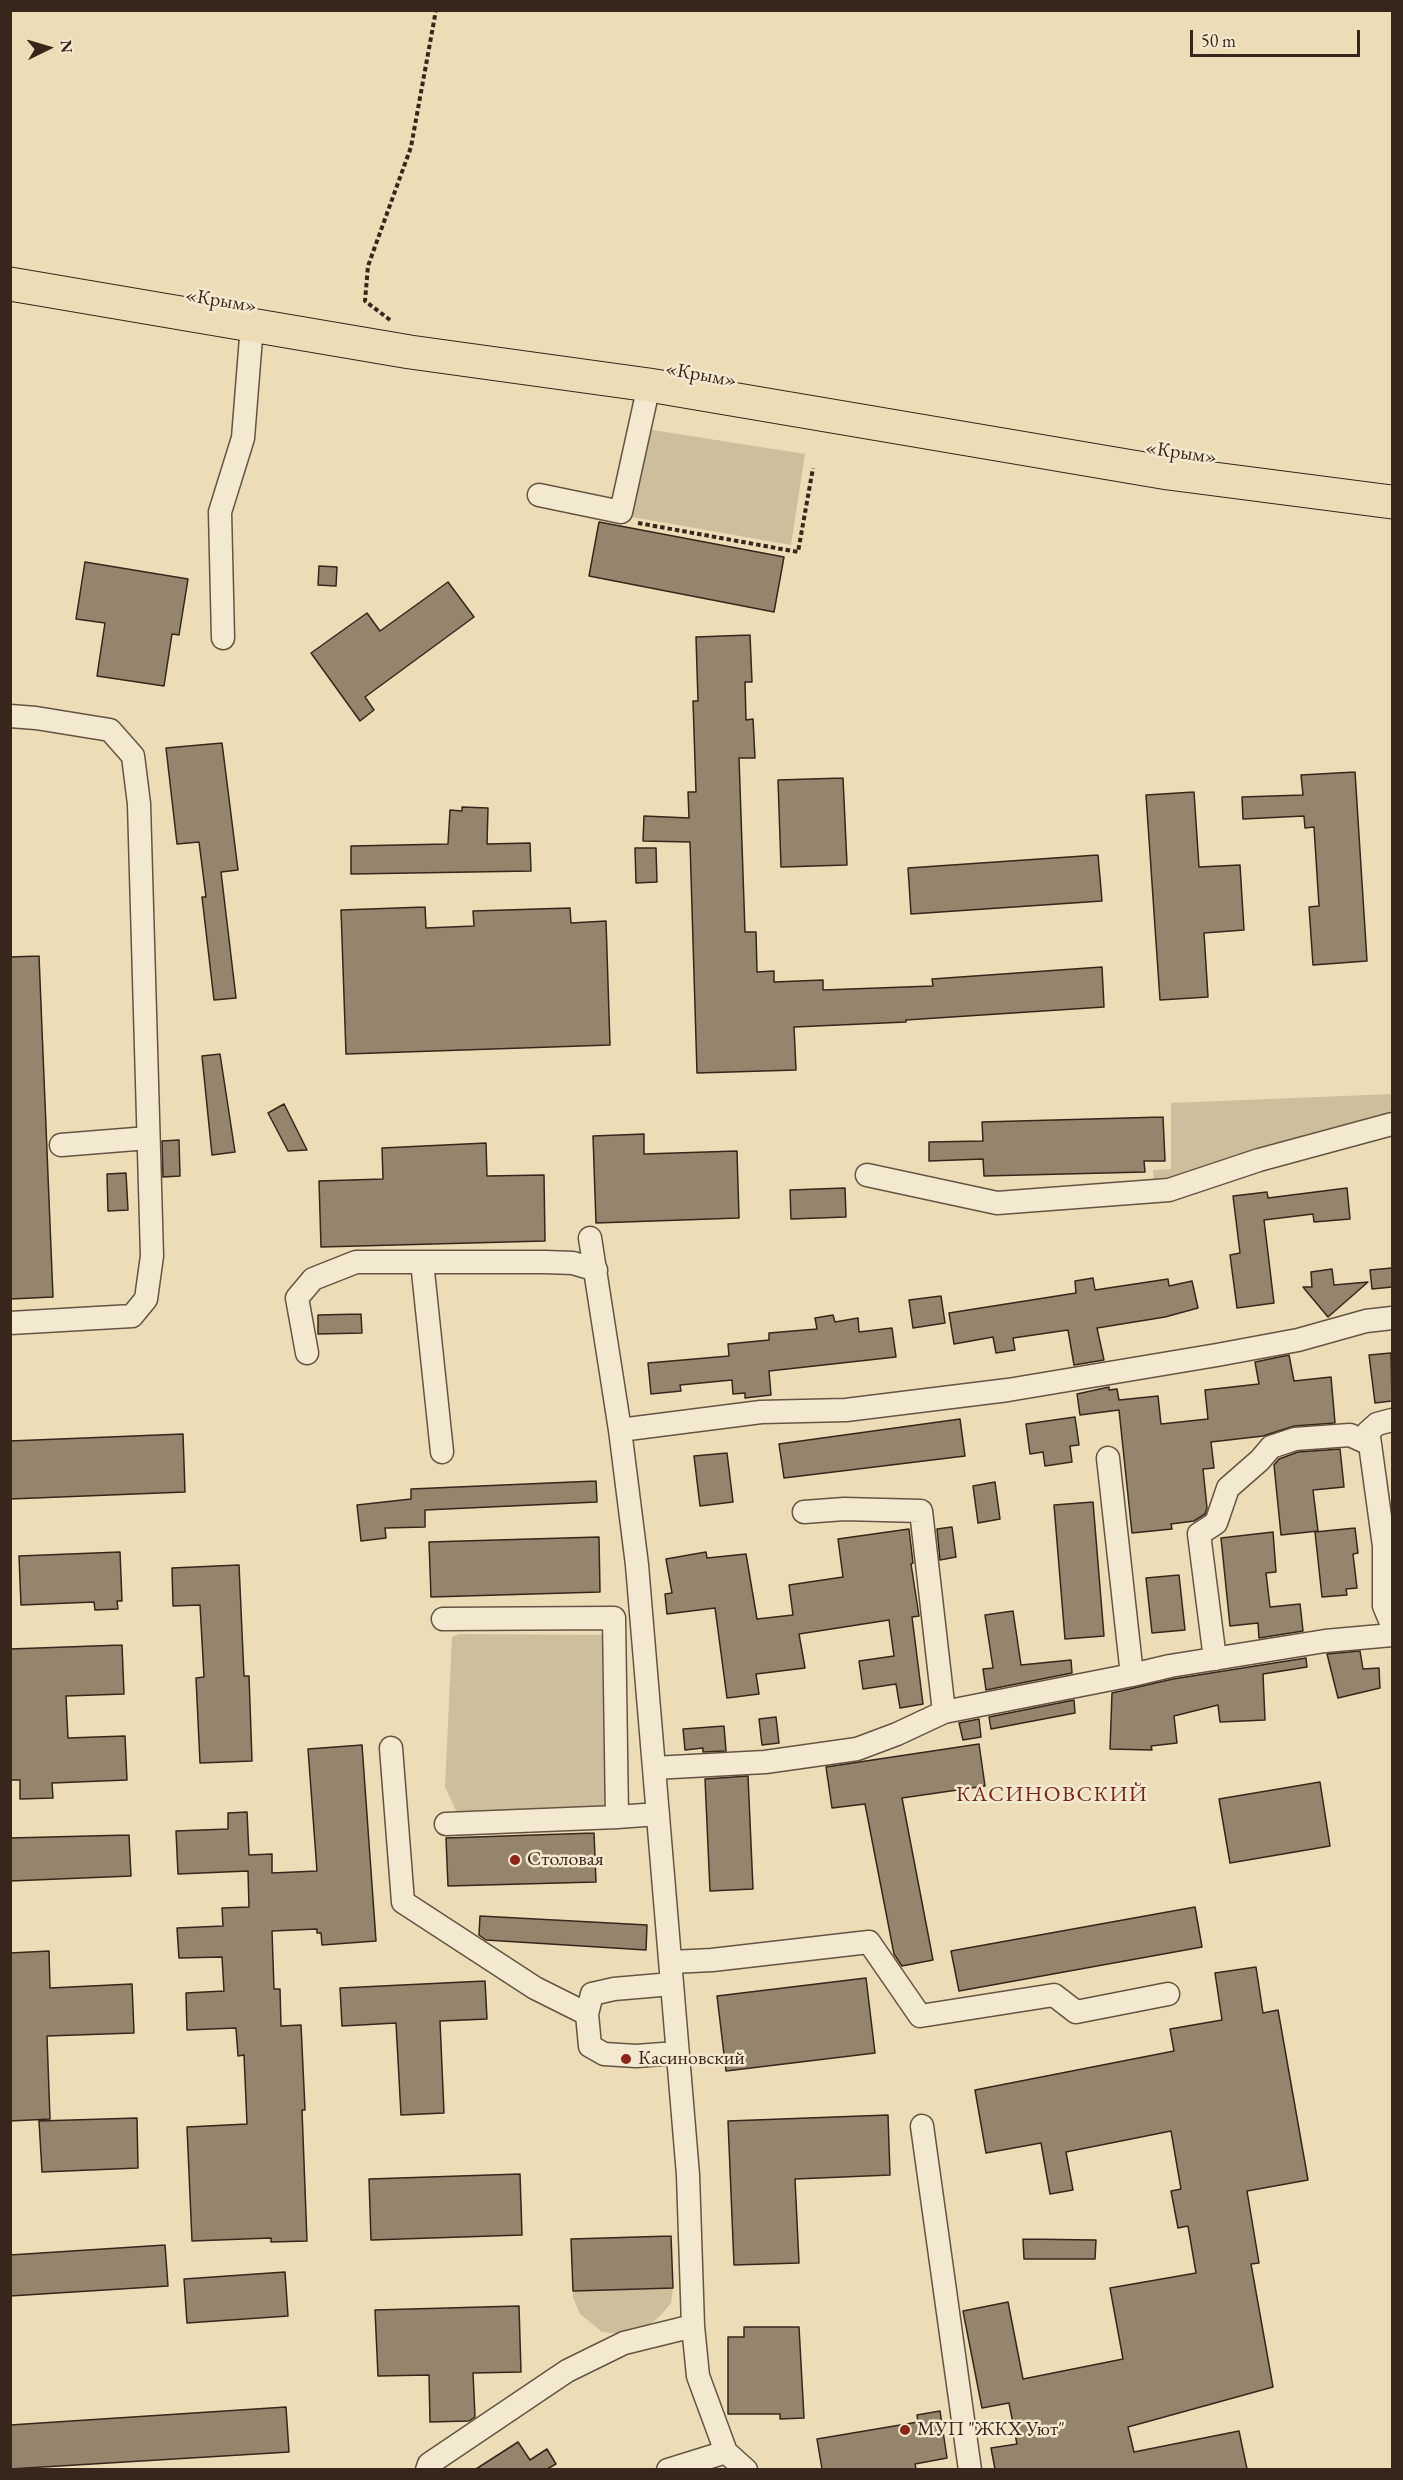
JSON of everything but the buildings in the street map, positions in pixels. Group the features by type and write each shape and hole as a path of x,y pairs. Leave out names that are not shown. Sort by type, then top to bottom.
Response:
{"highway":[{"name":"«Крым»","path":"10,267 410,334 524,351 653,366 1011,430 1392,483"},
{"path":"10,284 410,352 649,385 1168,473 1392,502"}],"street":[{"path":"223,638 220,512 243,438 252,325"},
{"path":"539,495 621,512 649,385"},
{"path":"10,716 110,730 133,756 139,804 152,1256 147,1299 132,1316 10,1323"},
{"path":"867,1175 997,1203 1169,1190 1259,1160 1392,1124"},
{"path":"61,1145 148,1138"},
{"path":"590,1238 620,1430 637,1564 688,2175 693,2326 698,2376 726,2452 746,2469"},
{"path":"307,1353 297,1298 312,1280 356,1262 573,1263 596,1270"},
{"path":"422,1262 442,1452"},
{"path":"620,1430 762,1412 846,1410 1008,1390 1298,1340 1366,1322 1392,1318"},
{"path":"1392,1420 1377,1424 1368,1432 1384,1546 1384,1606 1392,1625"},
{"path":"1215,1659 1199,1534 1216,1523 1228,1488 1260,1460 1271,1447 1295,1439 1350,1435 1370,1444"},
{"path":"1108,1458 1132,1675"},
{"path":"804,1512 844,1509 921,1511 944,1712"},
{"path":"443,1618 614,1618 617,1817"},
{"path":"654,1768 765,1762 857,1749 897,1734 944,1712 1170,1666 1325,1641 1392,1635"},
{"path":"391,1748 403,1902 535,1988 587,2014"},
{"path":"446,1824 658,1814"},
{"path":"677,2054 647,2056 604,2054 590,2046 587,2014 592,1994 712,1960 869,1942 920,2016 1054,1995 1076,2012 1168,1994"},
{"path":"922,2126 970,2469"},
{"path":"427,2469 429,2464 567,2371 624,2343 693,2326"},
{"path":"668,2469 726,2452"}],"path":[{"path":"410,334 365,301 368,266 411,147 436,10"},
{"path":"621,512 628,521 798,552 813,468"}],"shaded area":[{"path":"646,429 805,454 791,545 632,517"},
{"path":"1392,1094 1392,1120 1155,1187 1153,1170 1171,1169 1171,1103"},
{"path":"459,1634 604,1635 606,1809 457,1813 445,1787 452,1637"},
{"path":"673,2288 671,2303 660,2316 644,2329 623,2334 602,2332 580,2314 573,2297 573,2291"}],"place":[{"name":"Столовая","path":"515,1860"},
{"name":"Касиновский","path":"626,2059"},
{"name":"МУП \"ЖКХ Уют\"","path":"905,2430"}],"district":[{"name":"КАСИНОВСКИЙ","path":"1052,1795"}]}
